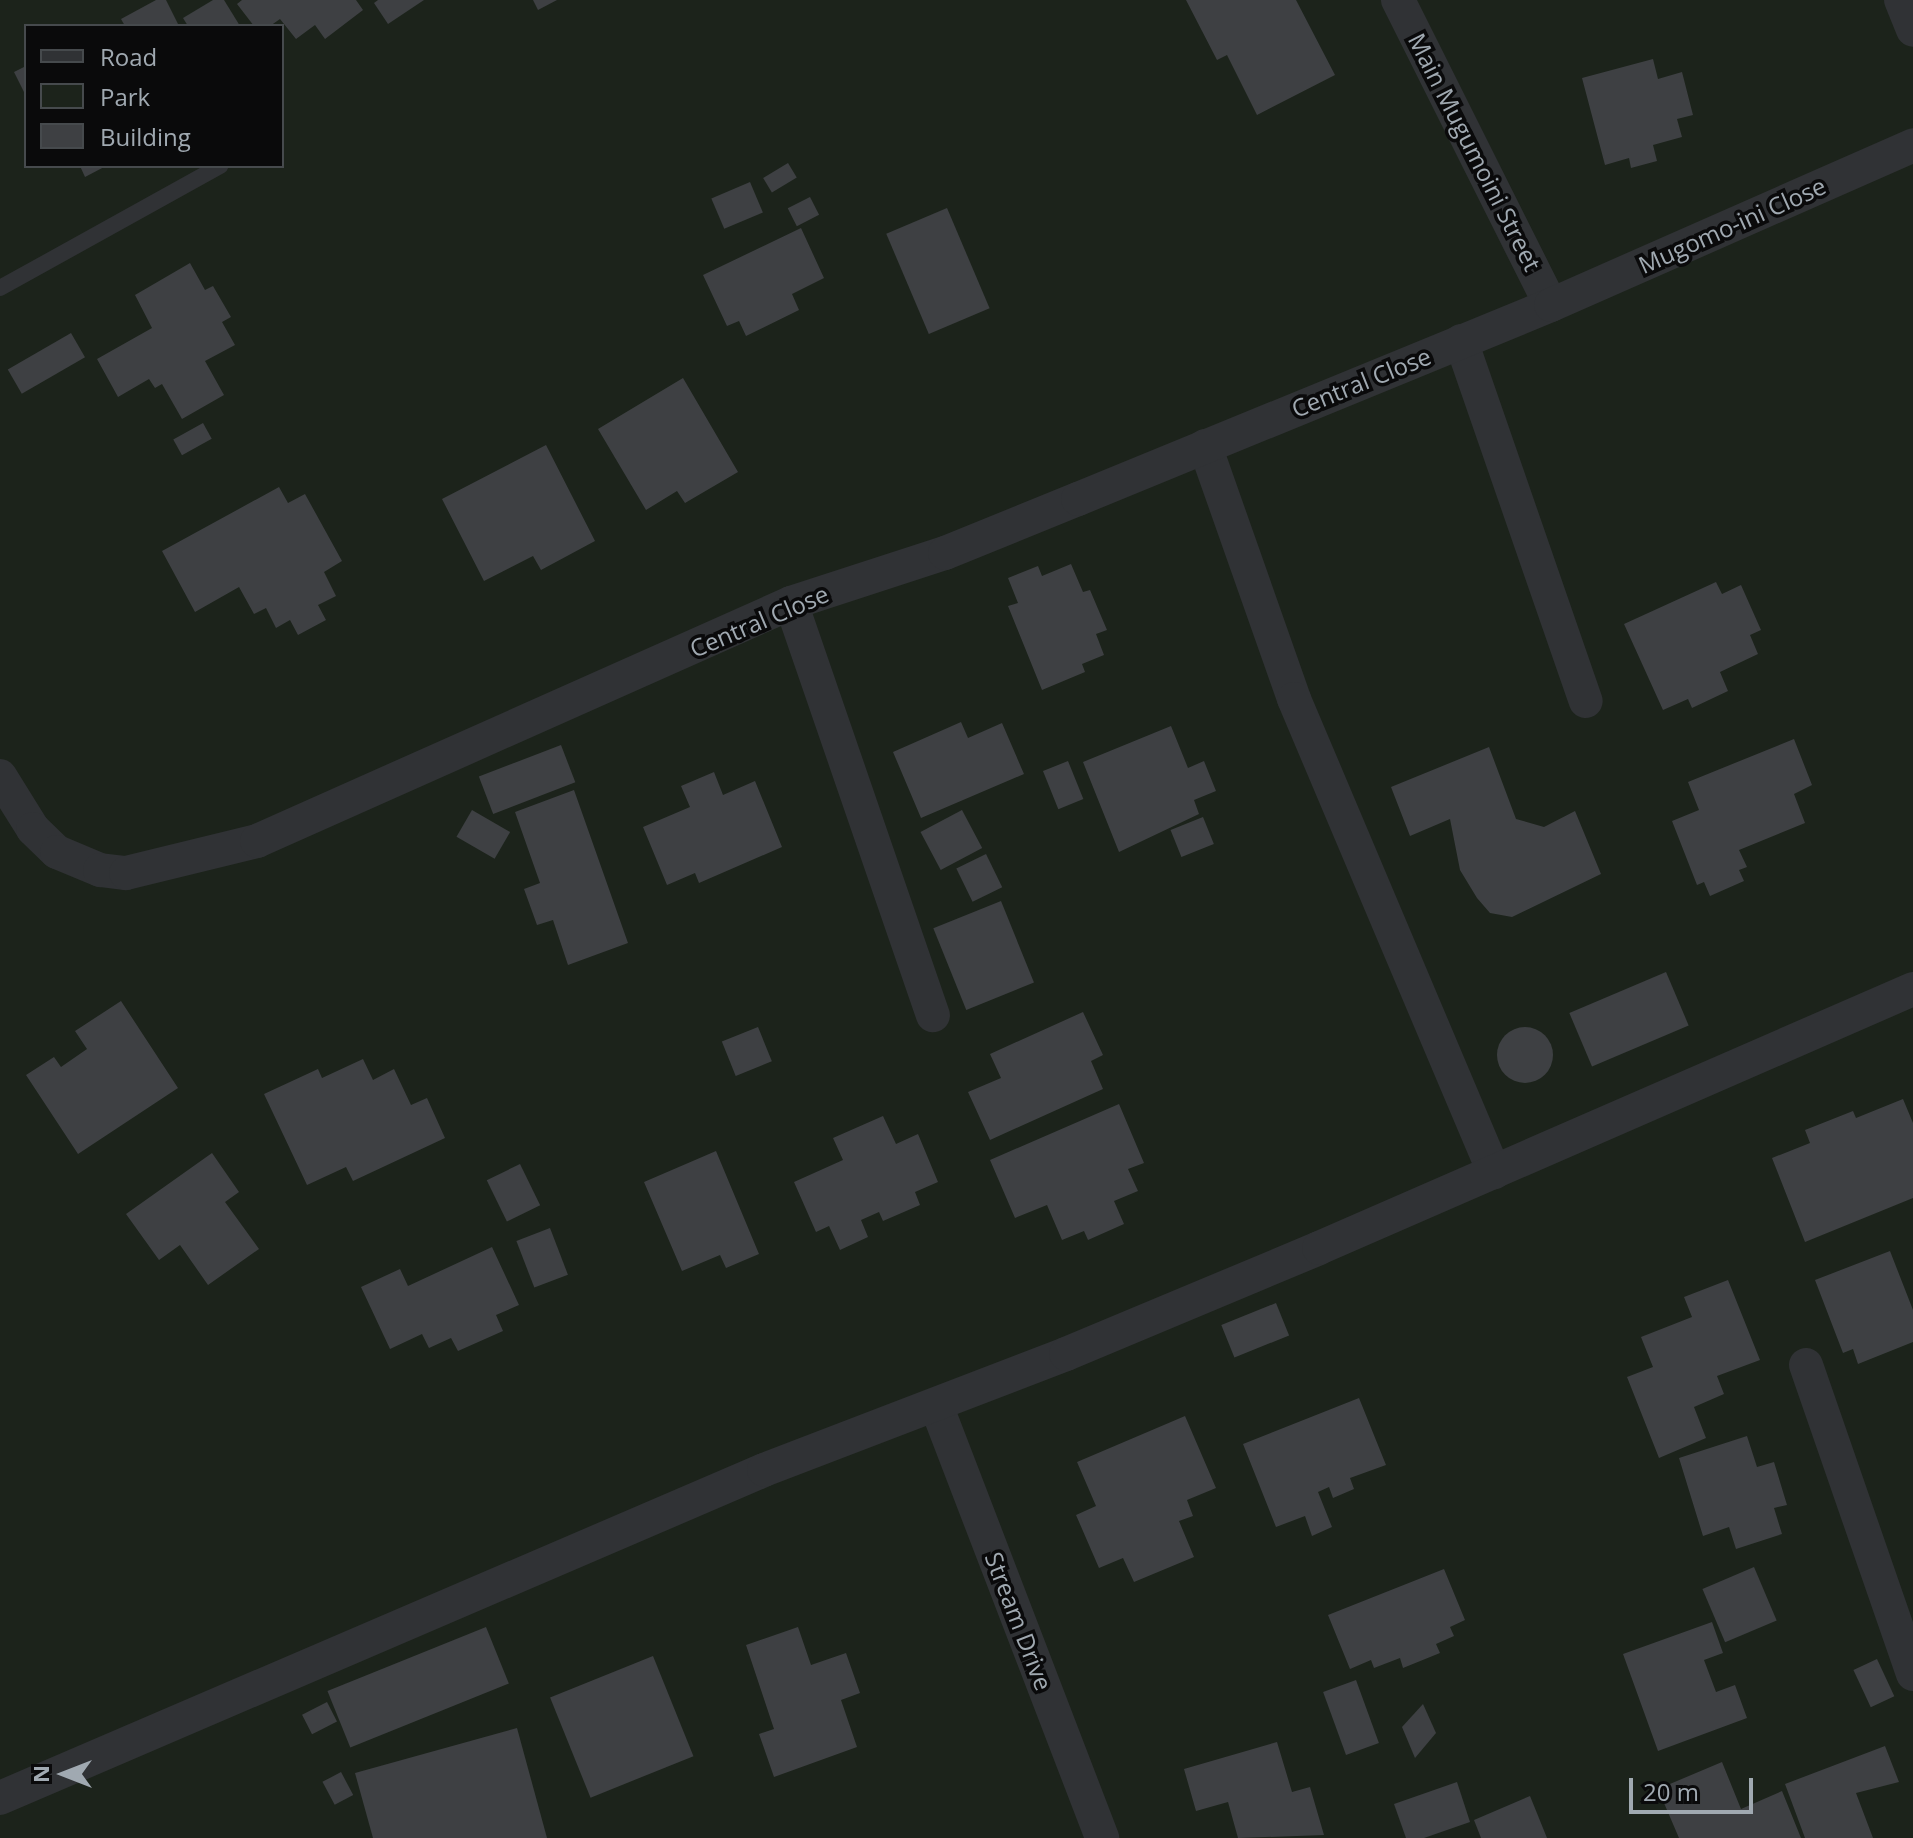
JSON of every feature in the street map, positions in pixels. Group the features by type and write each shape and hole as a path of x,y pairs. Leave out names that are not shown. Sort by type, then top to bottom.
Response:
{"street":[{"name":"Main Mugumoini Street","path":"1398,0 1551,305"},
{"path":"1901,0 1913,30"},
{"name":"Mugomo-ini Close","path":"1551,305 1913,145"},
{"name":"Central Close","path":"0,776 33,829 57,852 79,862 126,873 192,860 257,841 791,603 945,553 1551,305"},
{"path":"1461,341 1586,701"},
{"path":"1205,446 1294,699 1494,1172"},
{"path":"791,603 933,1015"},
{"path":"0,1798 764,1470 936,1405 1494,1172 1913,989"},
{"path":"1806,1365 1913,1674"},
{"name":"Stream Drive","path":"936,1405 1102,1838"}],"lane":[{"path":"0,288 216,168"}],"green space":[{"path":"0,0 1913,0 1913,1838 0,1838"}],"building":[{"path":"156,0 166,0 178,24 124,24 121,19"},
{"path":"213,0 224,0 239,24 187,24 183,18"},
{"path":"242,0 356,0 363,10 325,39 315,25 296,39 280,19 273,24 252,24 237,4"},
{"path":"378,0 424,0 388,24 374,3"},
{"path":"533,0 557,0 538,10"},
{"path":"1186,0 1296,0 1335,75 1257,115 1227,55 1217,60"},
{"path":"1653,59 1658,79 1682,72 1693,115 1677,119 1682,137 1653,145 1657,161 1631,168 1629,158 1605,165 1582,78"},
{"path":"24,67 24,92 14,72"},
{"path":"788,163 797,178 772,193 763,178"},
{"path":"81,168 102,168 85,177"},
{"path":"750,182 763,212 724,229 711,198"},
{"path":"810,197 819,215 797,226 788,208"},
{"path":"947,208 990,308 929,334 886,234"},
{"path":"801,228 824,278 792,294 799,310 746,336 739,321 727,326 703,275"},
{"path":"190,263 205,290 213,286 231,317 222,322 235,345 205,361 224,395 182,419 162,384 155,388 149,379 118,397 97,359 152,328 135,295"},
{"path":"71,333 85,357 22,394 8,370"},
{"path":"683,378 738,472 685,503 677,491 646,510 598,429"},
{"path":"203,423 212,439 182,455 173,439"},
{"path":"546,445 595,541 541,570 533,556 484,581 442,499"},
{"path":"279,487 288,503 305,494 342,561 324,572 336,596 318,605 326,620 298,635 290,620 276,628 266,608 254,614 239,587 195,612 162,551"},
{"path":"1071,564 1083,592 1090,590 1107,630 1096,634 1104,655 1082,664 1085,672 1042,690 1008,606 1018,603 1008,578 1038,566 1042,576"},
{"path":"1716,582 1722,594 1741,585 1761,630 1750,635 1758,654 1720,672 1728,691 1692,708 1688,699 1663,710 1624,624"},
{"path":"961,722 968,738 1002,723 1024,774 921,818 893,752"},
{"path":"1171,726 1188,768 1204,761 1216,791 1194,800 1199,814 1119,852 1083,762"},
{"path":"1794,739 1812,785 1794,794 1805,823 1739,850 1747,867 1739,870 1744,881 1710,896 1704,882 1697,885 1672,821 1699,810 1688,782"},
{"path":"561,745 575,782 493,814 479,777"},
{"path":"1489,747 1516,819 1544,827 1575,811 1601,874 1512,917 1490,913 1477,898 1460,870 1450,819 1410,836 1391,787"},
{"path":"1068,761 1083,799 1058,809 1043,771"},
{"path":"714,772 723,795 755,781 782,847 699,883 695,873 667,885 643,827 690,807 681,786"},
{"path":"574,790 628,943 568,965 553,920 537,925 524,889 540,883 515,812"},
{"path":"472,810 510,832 495,859 456,837"},
{"path":"962,810 982,848 941,870 921,832"},
{"path":"1203,817 1214,844 1181,857 1171,830"},
{"path":"986,854 1002,887 973,902 956,868"},
{"path":"1001,901 1034,983 966,1010 933,928"},
{"path":"1666,972 1689,1025 1592,1066 1569,1013"},
{"path":"121,1001 178,1088 78,1154 26,1075 54,1057 61,1067 87,1049 75,1031"},
{"path":"1083,1012 1103,1055 1091,1061 1103,1089 990,1140 968,1092 1001,1078 990,1054"},
{"path":"758,1027 772,1061 736,1076 722,1042"},
{"path":"1525,1027 1545,1035 1553,1055 1545,1075 1525,1083 1505,1075 1497,1055 1505,1035"},
{"path":"363,1059 373,1080 394,1069 411,1105 427,1098 445,1138 353,1181 346,1167 307,1185 264,1094 318,1069 322,1078"},
{"path":"1903,1099 1913,1123 1913,1198 1805,1242 1772,1158 1810,1143 1805,1130 1853,1111 1856,1118"},
{"path":"1119,1104 1144,1163 1128,1169 1138,1191 1114,1201 1124,1224 1088,1240 1084,1231 1062,1240 1047,1205 1015,1218 990,1160"},
{"path":"883,1116 896,1144 918,1134 938,1182 915,1192 920,1205 883,1221 879,1212 861,1220 868,1237 840,1250 829,1226 816,1232 794,1182 843,1160 833,1138"},
{"path":"716,1151 759,1254 726,1268 720,1255 682,1271 644,1182"},
{"path":"212,1153 239,1192 225,1202 259,1249 208,1285 180,1245 159,1260 126,1214"},
{"path":"520,1164 540,1205 507,1222 487,1180"},
{"path":"550,1228 568,1275 534,1288 516,1241"},
{"path":"492,1247 519,1305 496,1315 503,1331 458,1351 451,1338 429,1348 422,1334 390,1349 361,1287 400,1269 408,1286"},
{"path":"1890,1251 1913,1310 1913,1342 1858,1364 1853,1349 1843,1353 1815,1280"},
{"path":"1728,1280 1760,1360 1717,1376 1724,1394 1694,1407 1706,1438 1659,1458 1627,1377 1653,1367 1641,1337 1692,1317 1684,1297"},
{"path":"1276,1303 1289,1335 1234,1358 1221,1325"},
{"path":"1359,1398 1386,1465 1350,1478 1354,1489 1333,1498 1329,1487 1318,1492 1332,1527 1312,1536 1305,1516 1276,1527 1243,1444"},
{"path":"1185,1416 1216,1488 1187,1500 1193,1516 1179,1521 1194,1557 1134,1582 1123,1558 1099,1568 1076,1515 1096,1506 1077,1462"},
{"path":"1747,1436 1757,1467 1774,1462 1787,1505 1774,1508 1782,1534 1736,1549 1729,1527 1703,1536 1679,1458"},
{"path":"1754,1567 1777,1620 1725,1642 1702,1589"},
{"path":"1444,1569 1465,1620 1450,1627 1454,1636 1436,1644 1440,1653 1403,1668 1400,1658 1374,1668 1371,1660 1350,1669 1328,1615"},
{"path":"1712,1622 1723,1653 1704,1660 1716,1692 1735,1685 1747,1718 1658,1751 1623,1654"},
{"path":"486,1627 509,1684 350,1748 327,1691"},
{"path":"798,1627 811,1665 846,1653 860,1693 841,1700 857,1747 774,1777 759,1734 774,1729 746,1645"},
{"path":"653,1656 693,1756 591,1798 550,1698"},
{"path":"1877,1659 1894,1696 1871,1707 1853,1670"},
{"path":"1356,1680 1379,1743 1346,1755 1323,1692"},
{"path":"327,1702 337,1722 312,1734 302,1715"},
{"path":"1423,1704 1436,1733 1415,1758 1402,1727"},
{"path":"517,1728 547,1838 373,1838 355,1773"},
{"path":"1277,1742 1292,1792 1310,1787 1324,1835 1238,1838 1228,1802 1196,1811 1184,1769"},
{"path":"1885,1746 1899,1782 1856,1793 1873,1838 1805,1838 1785,1784"},
{"path":"1722,1762 1741,1809 1782,1791 1801,1838 1679,1838 1658,1789"},
{"path":"341,1772 353,1795 335,1805 322,1782"},
{"path":"1457,1782 1470,1822 1424,1838 1406,1838 1394,1804"},
{"path":"1530,1796 1547,1838 1481,1838 1474,1820"}]}
